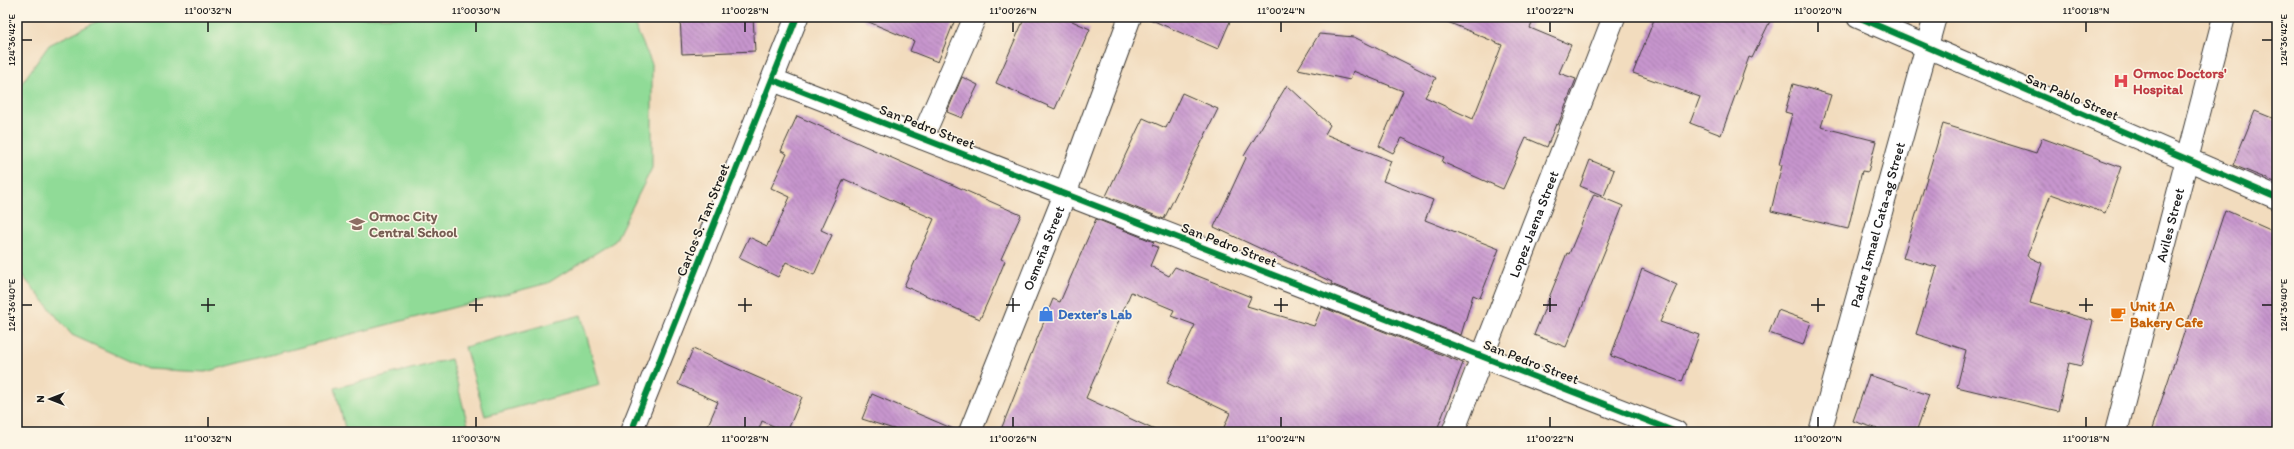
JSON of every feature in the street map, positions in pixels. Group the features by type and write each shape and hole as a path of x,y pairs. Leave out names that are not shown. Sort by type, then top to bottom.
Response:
{"main road":[{"name":"Carlos S. Tan Street","path":"631,432 797,17"},
{"path":"922,138 975,17"},
{"name":"Osmeña Street","path":"970,432 1065,194 1130,17"},
{"name":"Lopez Jaena Street","path":"1453,432 1614,17"},
{"name":"San Pablo Street","path":"1858,17 2277,198"},
{"name":"Padre Ismael Cata-ag Street","path":"1820,432 1935,17"},
{"name":"Aviles Street","path":"2116,432 2224,17"},
{"name":"San Pedro Street","path":"772,80 1676,432"}],"green space":[{"name":"Ormoc City Central School","path":"106,17 631,17 652,64 652,168 615,241 548,283 205,372 147,369 72,335 20,273 17,263 17,90 49,45"},
{"path":"581,315 600,385 485,416 465,347"},
{"path":"451,359 469,429 456,432 346,432 335,388"}],"building":[{"path":"680,17 753,17 755,51 682,54"},
{"path":"857,17 956,17 938,62 910,51 914,41"},
{"path":"1025,17 1063,17 1090,29 1055,109 996,83"},
{"path":"1145,17 1232,17 1218,49"},
{"path":"1436,17 1535,17 1530,28 1571,45 1559,73 1576,79 1558,125 1556,124 1547,147 1526,138 1503,189 1442,162 1444,157 1402,138 1393,153 1379,146 1403,91 1353,71 1350,80 1298,69 1319,34 1354,37 1436,78 1425,97 1473,119 1502,45"},
{"path":"1655,17 1772,17 1752,58 1749,57 1721,135 1690,123 1700,97 1633,73"},
{"path":"962,77 978,85 962,118 947,112"},
{"path":"1793,84 1831,95 1821,127 1876,141 1868,172 1862,171 1848,229 1771,211 1782,165 1779,165 1792,114 1785,112"},
{"path":"1287,85 1330,125 1325,134 1391,161 1383,181 1433,200 1425,220 1499,249 1480,298 1473,295 1461,335 1331,284 1332,282 1214,227 1246,158 1244,156"},
{"path":"1182,93 1218,109 1164,219 1106,196 1143,118 1166,128"},
{"path":"2255,111 2277,120 2277,183 2233,165"},
{"path":"797,116 1021,215 1001,259 1005,261 980,319 904,286 934,219 844,179 821,230 832,235 814,275 786,262 778,277 739,258 749,237 768,246 790,197 771,188 787,154 781,151"},
{"path":"1943,124 2036,153 2042,138 2121,167 2105,213 2051,194 2027,256 2042,263 2030,303 2093,321 2081,366 2069,363 2058,411 1957,387 1966,350 1916,334 1937,267 1903,258"},
{"path":"1590,160 1614,170 1604,196 1580,186"},
{"path":"1594,194 1623,206 1566,347 1534,335 1567,253 1569,254"},
{"path":"2225,210 2277,233 2277,432 2151,432"},
{"path":"1096,219 1154,242 1152,245 1158,247 1150,266 1169,276 1175,267 1251,297 1247,306 1314,326 1322,307 1463,363 1436,432 1222,432 1230,413 1167,383 1195,325 1171,316 1174,310 1131,292 1086,398 1159,432 1000,432 1053,299 1060,302"},
{"path":"1642,269 1677,285 1660,322 1699,335 1682,382 1611,356"},
{"path":"1778,310 1811,322 1803,345 1769,333"},
{"path":"693,349 802,397 787,432 762,421 758,432 705,432 718,402 678,384"},
{"path":"1869,375 1929,395 1916,432 1887,432 1853,421"},
{"path":"872,394 958,432 903,432 862,419"}],"cycle path":[{"path":"631,432 797,17"},
{"path":"1858,17 2277,198"},
{"path":"773,80 1676,432"}],"place":[{"name":"Ormoc Doctors' Hospital","path":"2121,81"},
{"name":"Ormoc City Central School","path":"357,224"},
{"name":"Dexter's Lab","path":"1046,314"},
{"name":"Unit 1A Bakery Cafe","path":"2118,314"}]}
